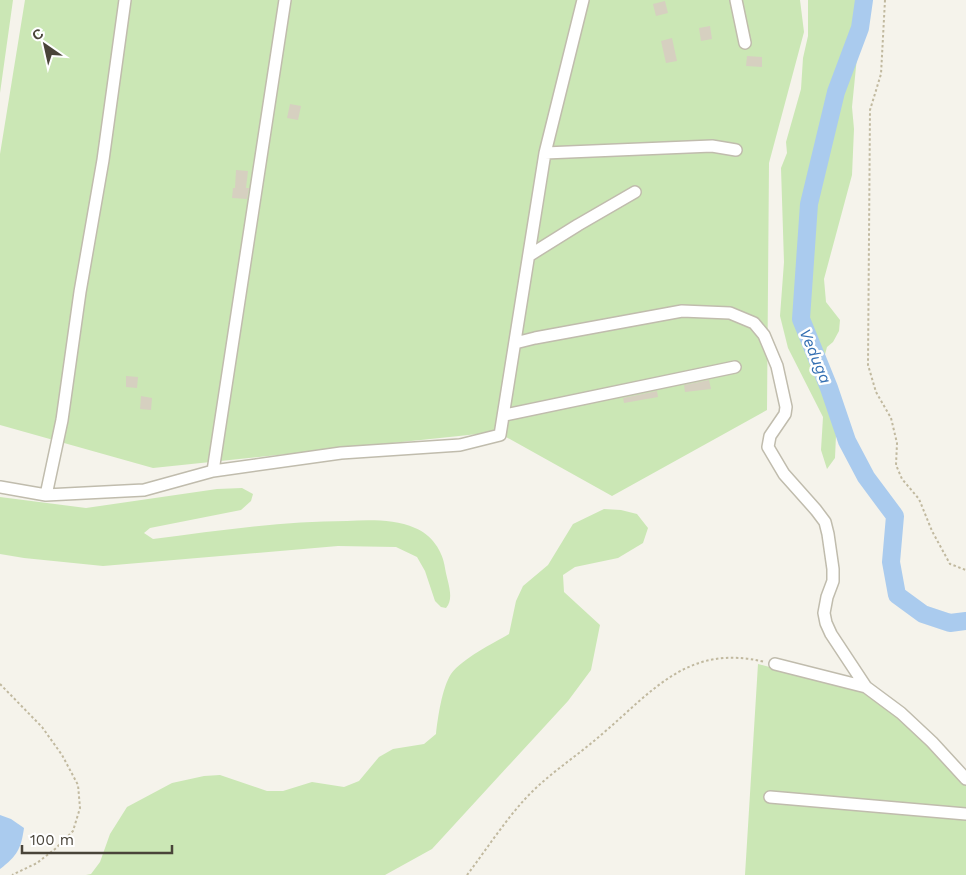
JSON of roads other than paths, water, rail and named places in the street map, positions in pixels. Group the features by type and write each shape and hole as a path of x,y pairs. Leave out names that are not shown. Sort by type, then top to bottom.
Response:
{"street":[{"path":"46,495 62,420 80,292 103,160 125,0"},
{"path":"213,470 285,0"},
{"path":"0,487 46,495 144,490 213,470 341,453 460,445 500,436 505,415 545,153 583,0"},
{"path":"736,0 745,43"},
{"path":"545,153 712,146 736,150"},
{"path":"530,255 635,192"},
{"path":"515,343 682,311 730,313 754,323 764,335 777,366 786,407 785,414 770,436 768,447 784,474 816,510 824,522 828,534 833,581 824,613 831,634 866,687 901,713 932,742 966,779"},
{"path":"505,415 735,367"},
{"path":"775,664 866,687"},
{"path":"770,798 966,814"}],"water":[{"path":"0,815 11,819 24,828 17,851 0,869"}],"waterway":[{"name":"Veduga","path":"864,0 860,28 836,92 809,204 801,319 829,388 847,441 866,477 895,516 891,562 897,595 923,614 950,623 966,621"}]}
